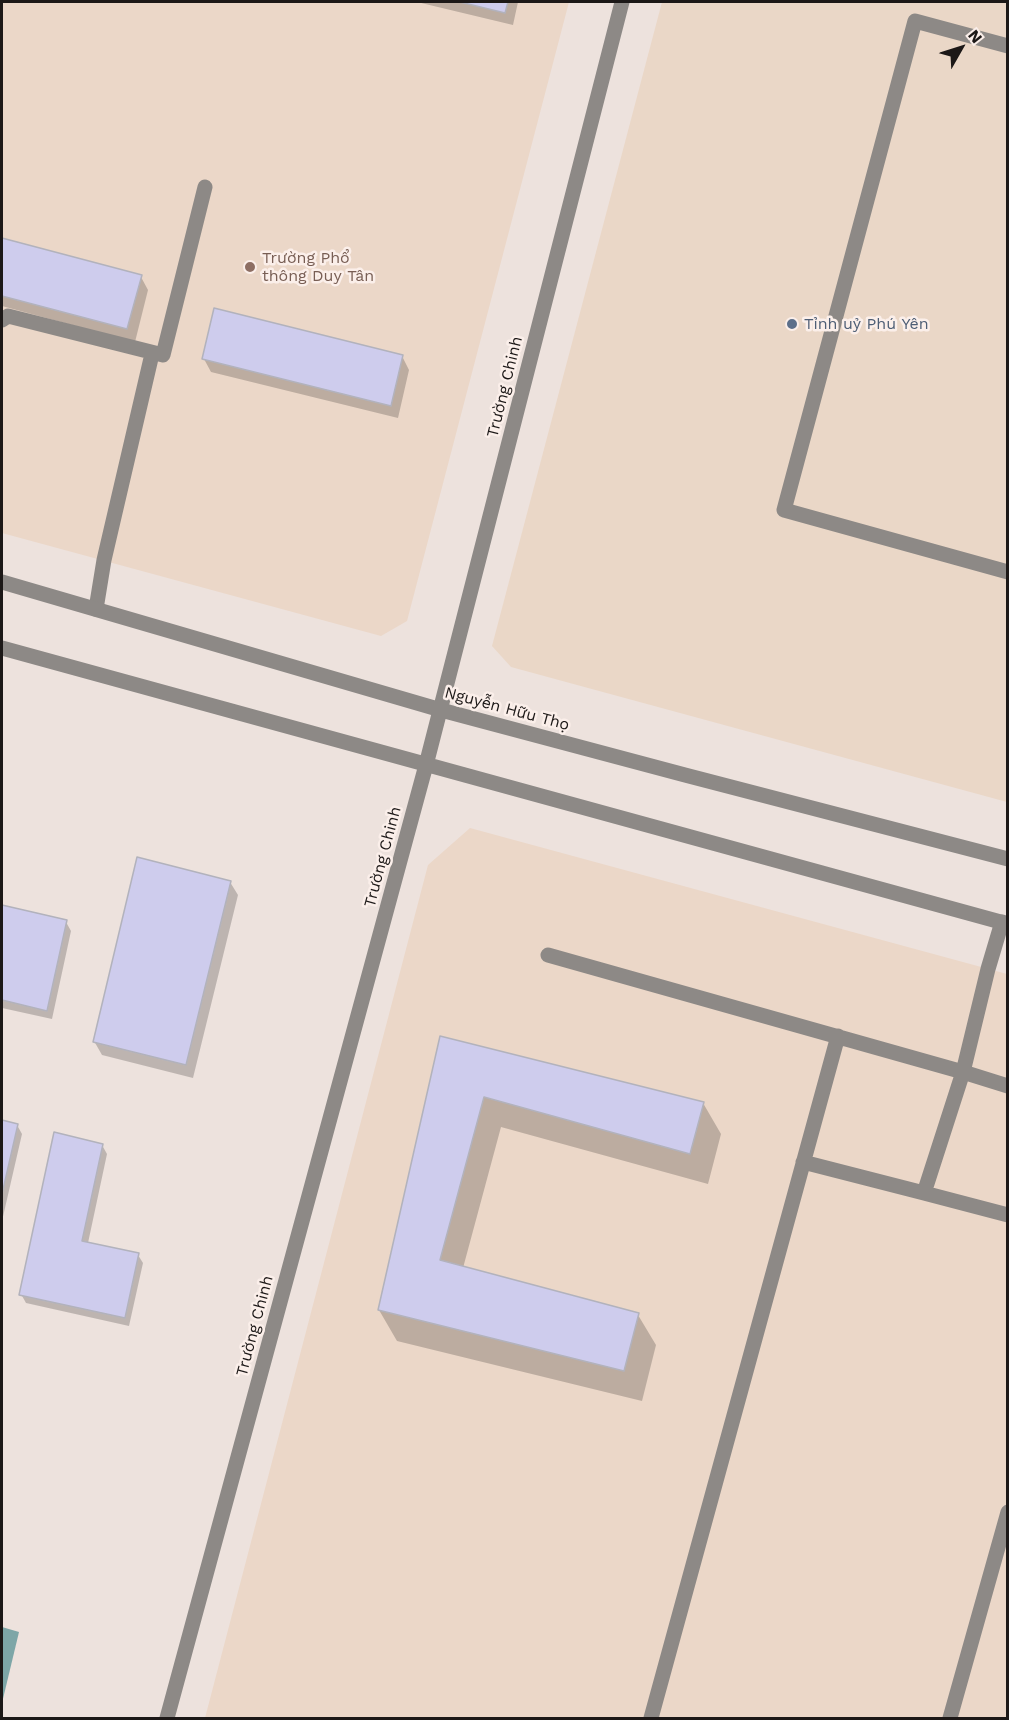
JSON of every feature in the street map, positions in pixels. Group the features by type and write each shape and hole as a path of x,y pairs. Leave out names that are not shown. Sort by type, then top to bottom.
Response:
{"street":[{"name":"Trường Chinh","path":"167,1719 441,710 622,2"},
{"path":"1008,46 915,21 784,510 1008,572"},
{"path":"2,320 8,316 163,355 205,187"},
{"path":"96,609 104,560 152,354"},
{"name":"Nguyễn Hữu Thọ","path":"2,582 441,710 1008,858"},
{"path":"2,648 1005,923 988,969 963,1072 924,1193"},
{"path":"548,955 1008,1086"},
{"path":"651,1719 838,1036"},
{"path":"803,1162 1008,1215"},
{"path":"950,1719 1008,1512"}],"shaded area":[{"name":"Trường Phổ thông Duy Tân","path":"2,2 569,2 407,621 381,636 2,533"},
{"name":"Tỉnh uỷ Phú Yên","path":"662,2 1007,2 1007,802 511,667 492,646"},
{"path":"470,828 1007,974 1007,1718 205,1718 428,865"}],"water":[{"path":"2,1627 19,1632 2,1703"}],"building":[{"path":"460,2 508,2 505,13"},
{"path":"2,238 142,275 127,329 2,296"},
{"path":"214,308 403,355 391,406 202,359"},
{"path":"137,857 231,881 186,1065 93,1042"},
{"path":"2,905 67,920 47,1011 2,1000"},
{"path":"440,1036 704,1102 690,1154 484,1097 440,1260 639,1313 624,1371 378,1310"},
{"path":"2,1120 18,1124 2,1194"},
{"path":"54,1132 103,1144 82,1241 139,1253 125,1318 19,1295"}],"place":[{"name":"Trường Phổ thông Duy Tân","path":"250,267"},
{"name":"Tỉnh uỷ Phú Yên","path":"792,324"}]}
